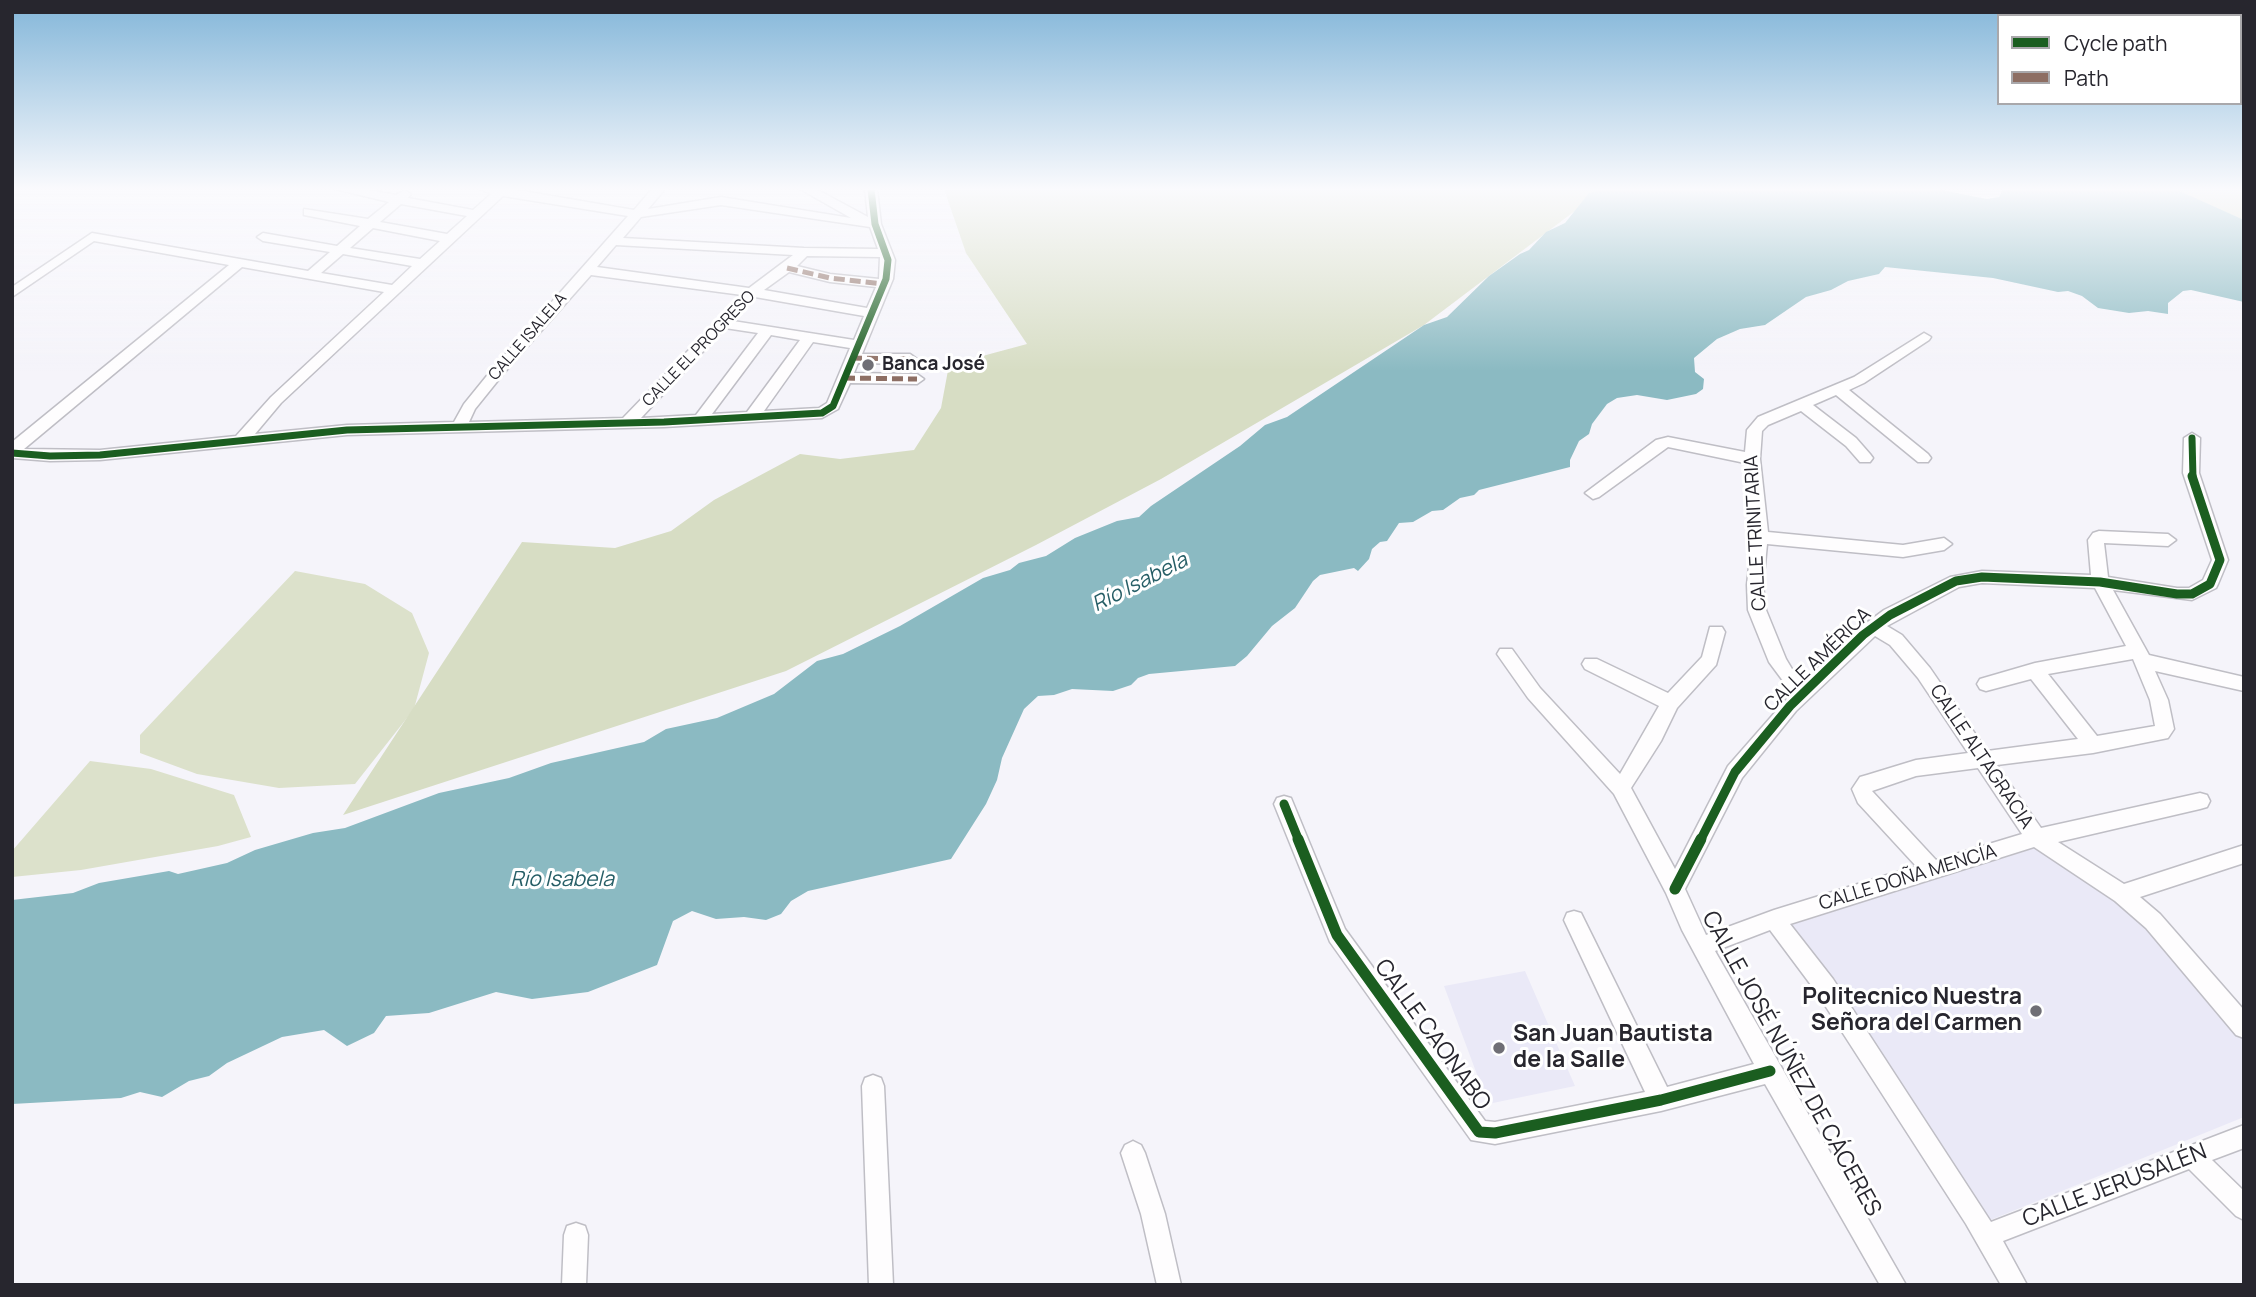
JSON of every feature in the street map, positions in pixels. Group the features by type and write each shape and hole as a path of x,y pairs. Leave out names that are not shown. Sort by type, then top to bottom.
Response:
{"street":[{"path":"12,293 74,250"},
{"path":"160,250 397,290"},
{"path":"311,275 341,250 424,264"},
{"path":"242,439 276,400 440,250"},
{"name":"CALLE ISALELA","path":"460,426 469,407 499,370 604,250"},
{"path":"761,250 886,253"},
{"path":"12,451 50,456 100,455 347,430 700,420 822,413 833,406 884,284 888,260 884,250"},
{"name":"CALLE EL PROGRESO","path":"628,422 752,292 787,268 804,252"},
{"path":"12,451 238,264"},
{"path":"787,268 830,278 884,284"},
{"path":"586,270 752,292 872,313"},
{"path":"721,323 809,338 854,351 910,359"},
{"path":"700,420 768,331"},
{"name":"CALLE TRINITARIA","path":"1803,693 1778,662 1757,611 1755,584 1760,537 1752,459 1755,430 1763,421 1859,380 1924,337"},
{"path":"751,418 809,338"},
{"path":"844,378 917,379"},
{"path":"1839,389 1923,458"},
{"path":"1801,403 1851,442 1865,458"},
{"name":"CALLE AMÉRICA","path":"1675,889 1735,772 1803,693 1890,615 1956,581 1982,577 2100,582 2165,594 2192,594 2210,584 2220,560 2191,473 2192,438"},
{"path":"1593,493 1661,444 1668,442 1752,459"},
{"path":"1760,537 1903,551 1944,544"},
{"path":"1932,870 1865,797 1862,789 1867,783 1916,768 2093,745 2161,733 2165,729 2159,700 2140,656 2100,582 2096,538 2168,540"},
{"name":"CALLE ALTAGRACIA","path":"1874,627 1896,640 1924,673 1986,760 2036,838 2122,894 2153,921 2244,1027"},
{"path":"1621,788 1654,736 1670,703 1710,660 1716,632"},
{"name":"CALLE JOSÉ NÚÑEZ DE CÁCERES","path":"1506,654 1534,693 1621,788 1675,889 1689,923 1770,1071 1894,1285"},
{"path":"1986,684 2035,670 2140,656 2244,684"},
{"path":"1591,664 1670,703"},
{"path":"2035,670 2093,745"},
{"name":"CALLE DOÑA MENCÍA","path":"1702,946 1774,919 2036,838 2200,801"},
{"name":"CALLE CAONABO","path":"1284,804 1337,935 1479,1132 1495,1133 1661,1100 1770,1071"},
{"path":"2122,894 2244,854"},
{"path":"1774,919 1825,986 2015,1285"},
{"path":"1574,920 1661,1100"},
{"path":"873,1086 881,1285"},
{"name":"CALLE JERUSALÉN","path":"1986,1236 2244,1136"},
{"path":"1133,1153 1153,1214 1169,1285"},
{"path":"2192,1156 2244,1208"},
{"path":"574,1285 576,1235"}],"shaded area":[{"name":"Politecnico Nuestra Señora del Carmen","path":"2038,847 2089,881 2145,925 2244,1039 2244,1117 1988,1221 1834,983 1791,925"},
{"path":"1525,971 1575,1086 1488,1104 1444,986"}],"green space":[{"path":"965,250 1524,250 1424,325 1161,479 786,671 343,815 522,542 615,548 671,531 714,500 800,454 840,459 914,450 941,408 949,365 1027,344"},
{"path":"295,571 365,584 412,613 429,653 414,709 355,784 279,788 197,774 140,753 140,735"},
{"path":"90,761 151,769 234,795 251,837 218,846 81,870 12,877 12,851"}],"water":[{"name":"Río Isabela","path":"1529,250 2244,250 2244,302 2191,290 2183,291 2168,303 2168,314 2148,311 2129,313 2098,308 2082,296 2068,291 2058,292 1993,278 1885,267 1879,274 1848,281 1831,290 1806,297 1765,325 1740,329 1717,339 1694,358 1695,372 1704,379 1703,389 1696,394 1667,400 1637,395 1617,398 1607,404 1592,424 1589,434 1579,441 1570,460 1570,467 1479,490 1474,495 1460,498 1443,510 1432,511 1413,522 1399,523 1387,541 1380,542 1372,549 1369,559 1358,571 1354,568 1320,575 1313,581 1295,608 1272,626 1235,666 1149,674 1138,678 1131,685 1113,691 1072,689 1054,695 1038,696 1024,709 1002,758 997,780 986,804 951,859 808,891 791,901 781,914 766,920 744,917 716,919 692,911 673,921 657,965 588,992 532,999 496,992 429,1013 386,1016 374,1033 347,1046 324,1030 282,1037 227,1063 209,1076 189,1081 162,1097 140,1092 121,1098 12,1104 12,900 73,893 99,883 169,871 178,874 227,863 255,850 313,833 345,828 439,793 509,778 551,763 644,742 666,729 717,718 774,694 817,661 843,654 900,626 983,578 1010,570 1019,563 1046,556 1075,538 1117,521 1139,517 1240,446 1265,425 1287,417 1424,325 1447,317 1489,276"}],"marked path":[{"path":"787,268 830,278 884,284"},
{"path":"851,358 910,359"},
{"path":"844,378 917,379"}],"cycle path":[{"path":"12,453 50,456 100,455 347,430 664,422 822,413 833,406 886,279 888,260 884,250"},
{"path":"1675,889 1735,772 1790,706 1863,635 1890,615 1956,581 1982,577 2100,582 2177,594 2192,594 2210,584 2220,560 2191,473 2192,438"},
{"path":"1284,804 1337,935 1479,1132 1495,1133 1661,1100 1770,1071"}],"place":[{"name":"Banca José","path":"868,365"},
{"name":"Politecnico Nuestra Señora del Carmen","path":"2036,1011"},
{"name":"San Juan Bautista de la Salle","path":"1499,1048"}]}
